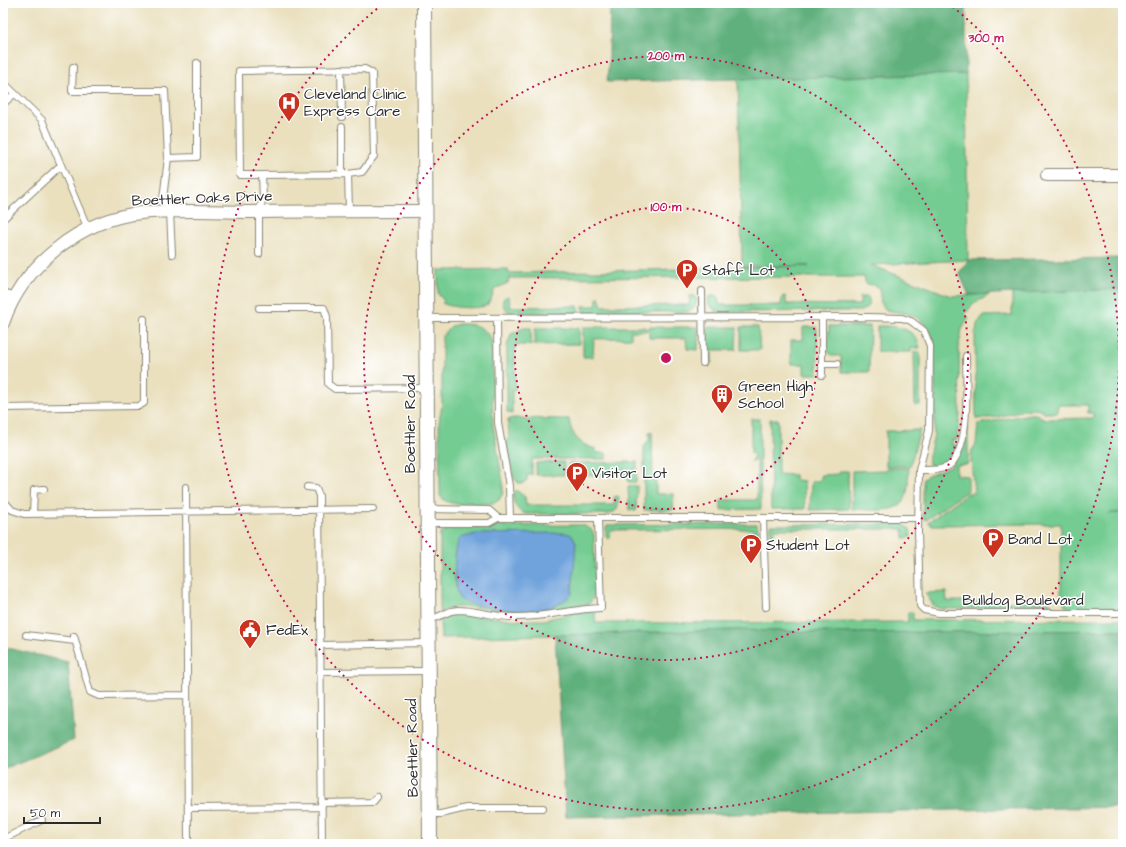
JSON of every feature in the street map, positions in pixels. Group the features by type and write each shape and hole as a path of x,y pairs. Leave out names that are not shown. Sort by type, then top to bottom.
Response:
{"street":[{"name":"Boettler Road","path":"424,3 430,844"},
{"path":"1047,175 1123,175"},
{"name":"Boettler Oaks Drive","path":"3,323 15,297 26,281 50,255 64,243 88,229 123,216 141,213 170,212 425,211"}],"lane":[{"path":"168,158 197,157 197,63"},
{"path":"73,67 72,91 165,91 168,158 164,199 170,212 172,254"},
{"path":"341,69 342,117"},
{"path":"365,69 372,73 374,156 362,172 345,174 240,175 239,71 365,69"},
{"path":"3,82 42,120 88,229"},
{"path":"3,104 14,94"},
{"path":"342,127 349,211"},
{"path":"3,219 61,165"},
{"path":"259,254 259,212 263,198 262,175"},
{"path":"702,291 703,363"},
{"path":"3,293 15,297"},
{"path":"259,308 324,308 327,317 328,384 335,389 426,388"},
{"path":"426,318 902,318 911,321 924,331 930,346 929,431 919,470 918,518 498,518 489,523 427,516"},
{"path":"497,318 498,423 510,486 510,518"},
{"path":"822,318 822,375"},
{"path":"3,408 139,406 144,403 144,319"},
{"path":"919,470 940,469 949,466 957,455 966,415 966,356"},
{"path":"822,364 837,364"},
{"path":"186,487 188,844"},
{"path":"307,487 316,488 319,496 322,844"},
{"path":"33,514 34,490 44,489"},
{"path":"3,500 4,504 12,510 24,514 372,509"},
{"path":"427,516 489,510 498,518"},
{"path":"763,518 766,607"},
{"name":"Bulldog Boulevard","path":"918,518 918,596 920,606 924,610 939,613 1123,613"},
{"path":"428,621 451,611 458,610 511,617 540,617 578,609 601,608 598,519"},
{"path":"26,636 75,639 90,692 99,696 188,695"},
{"path":"321,645 428,643"},
{"path":"320,672 428,671"},
{"path":"188,808 321,805 373,802 377,797"},
{"path":"430,814 441,814 466,808 543,808"},
{"path":"3,839 42,820"}],"green space":[{"path":"610,3 966,3 966,74 607,82"},
{"path":"966,74 968,260 871,265 951,296 991,294 973,304 965,314 969,318 962,329 959,345 960,416 957,440 952,440 952,445 958,445 951,459 944,465 939,467 929,464 935,420 934,340 927,328 917,318 912,315 886,310 881,303 879,288 866,284 864,277 509,278 508,283 495,289 488,304 473,308 446,305 442,303 444,301 438,294 438,270 508,269 509,273 809,266 742,266 738,79"},
{"path":"1123,258 1123,289 969,295 959,273 968,260"},
{"path":"1123,289 1123,512 1109,513 1123,513 1123,609 1069,609 1065,606 1061,593 1061,524 931,525 928,522 968,493 974,493 971,459 972,450 976,444 978,424 1030,414 1036,414 1045,419 1093,418 1093,413 1088,413 1088,405 1058,405 1057,413 1044,413 1040,410 1029,409 998,417 976,419 975,333 977,324 983,316 1012,315 1012,293"},
{"path":"507,296 509,297 510,307 578,306 579,313 512,313 504,306 503,299"},
{"path":"599,296 602,306 689,305 690,296 694,296 697,300 695,307 689,312 583,312 583,306 596,306 597,298"},
{"path":"711,296 718,297 719,305 781,305 782,297 784,296 786,297 786,304 860,305 860,297 868,297 869,304 861,311 717,312 709,305 708,298"},
{"path":"459,324 479,327 487,333 492,343 493,425 503,482 503,493 499,500 494,503 473,505 457,504 450,503 440,496 439,422 442,405 442,336 451,326"},
{"path":"829,326 870,326 869,372 841,372 841,356 832,356 827,350"},
{"path":"877,326 891,326 909,331 914,335 920,348 911,348 911,352 877,352"},
{"path":"583,327 646,327 646,331 631,331 631,338 594,339 593,357 583,357"},
{"path":"649,327 698,327 698,350 687,349 686,338 649,338"},
{"path":"707,327 737,327 736,350 712,350 712,363 707,363"},
{"path":"741,327 758,327 760,350 741,350"},
{"path":"803,327 816,327 817,329 818,374 804,374 804,364 791,364 791,340 803,340"},
{"path":"523,328 531,328 531,345 515,345 515,390 512,390 512,414 507,412 507,346 511,334"},
{"path":"535,328 579,328 579,344 535,345"},
{"path":"914,351 920,352 920,405 915,405"},
{"path":"512,418 569,419 574,435 577,439 585,445 596,449 597,453 606,453 606,459 532,459 532,475 527,475 527,480 524,483 518,483 513,477 506,440 509,439 508,420"},
{"path":"751,419 760,419 760,461 751,461 754,456 751,453"},
{"path":"770,419 778,419 778,474 795,475 795,480 804,481 805,509 771,509"},
{"path":"968,427 968,464 956,465 956,475 968,476 968,490 926,520 923,517 923,479 928,475 951,466"},
{"path":"920,430 910,466 886,466 886,431"},
{"path":"649,432 652,432 653,481 656,481 656,494 674,494 673,510 644,510 644,447 649,440"},
{"path":"564,462 564,475 536,475 536,463"},
{"path":"637,462 636,482 628,482 627,475 568,475 568,463"},
{"path":"757,463 760,463 761,509 721,510 721,500 757,500"},
{"path":"886,468 909,468 907,493 903,502 890,509 883,510 852,509 852,471 886,470"},
{"path":"839,471 848,471 849,509 810,510 811,482 821,480 821,475 839,474"},
{"path":"628,486 637,486 636,511 629,510"},
{"path":"516,490 525,497 526,505 614,505 614,497 619,497 617,509 607,514 526,514 519,511 513,501"},
{"path":"756,524 758,527 758,536 756,539 753,537 753,529 611,530 610,538 608,539 606,537 606,528 608,525"},
{"path":"903,524 910,529 911,537 904,538 903,529 774,529 774,538 770,537 771,525"},
{"path":"583,525 592,530 594,535 595,595 589,604 570,606 534,614 512,613 469,607 458,607 440,613 440,534 452,526","holes":["572,535 576,542 457,593 455,549"]},
{"path":"946,592 947,601 1050,602 1051,608 941,609 934,606 925,593"},
{"path":"576,612 595,612 596,623 908,622 908,612 913,613 913,620 1123,619 1123,630 855,633 738,630 441,638 440,622 448,615 455,613 518,620 544,620"},
{"path":"738,630 855,633 1123,630 1123,807 566,817 555,635"},
{"path":"3,647 68,662 74,740 3,769"}],"water":[{"path":"566,533 572,535 576,542 572,594 563,601 553,606 541,609 517,610 493,608 473,604 464,602 459,598 455,577 455,559 460,538 476,534"}],"place":[{"name":"Cleveland Clinic Express Care","path":"289,122"},
{"name":"Staff Lot","path":"687,290"},
{"name":"Green High School","path":"722,414"},
{"name":"Visitor Lot","path":"577,492"},
{"name":"Band Lot","path":"993,558"},
{"name":"Student Lot","path":"751,564"},
{"name":"FedEx","path":"250,650"}]}
